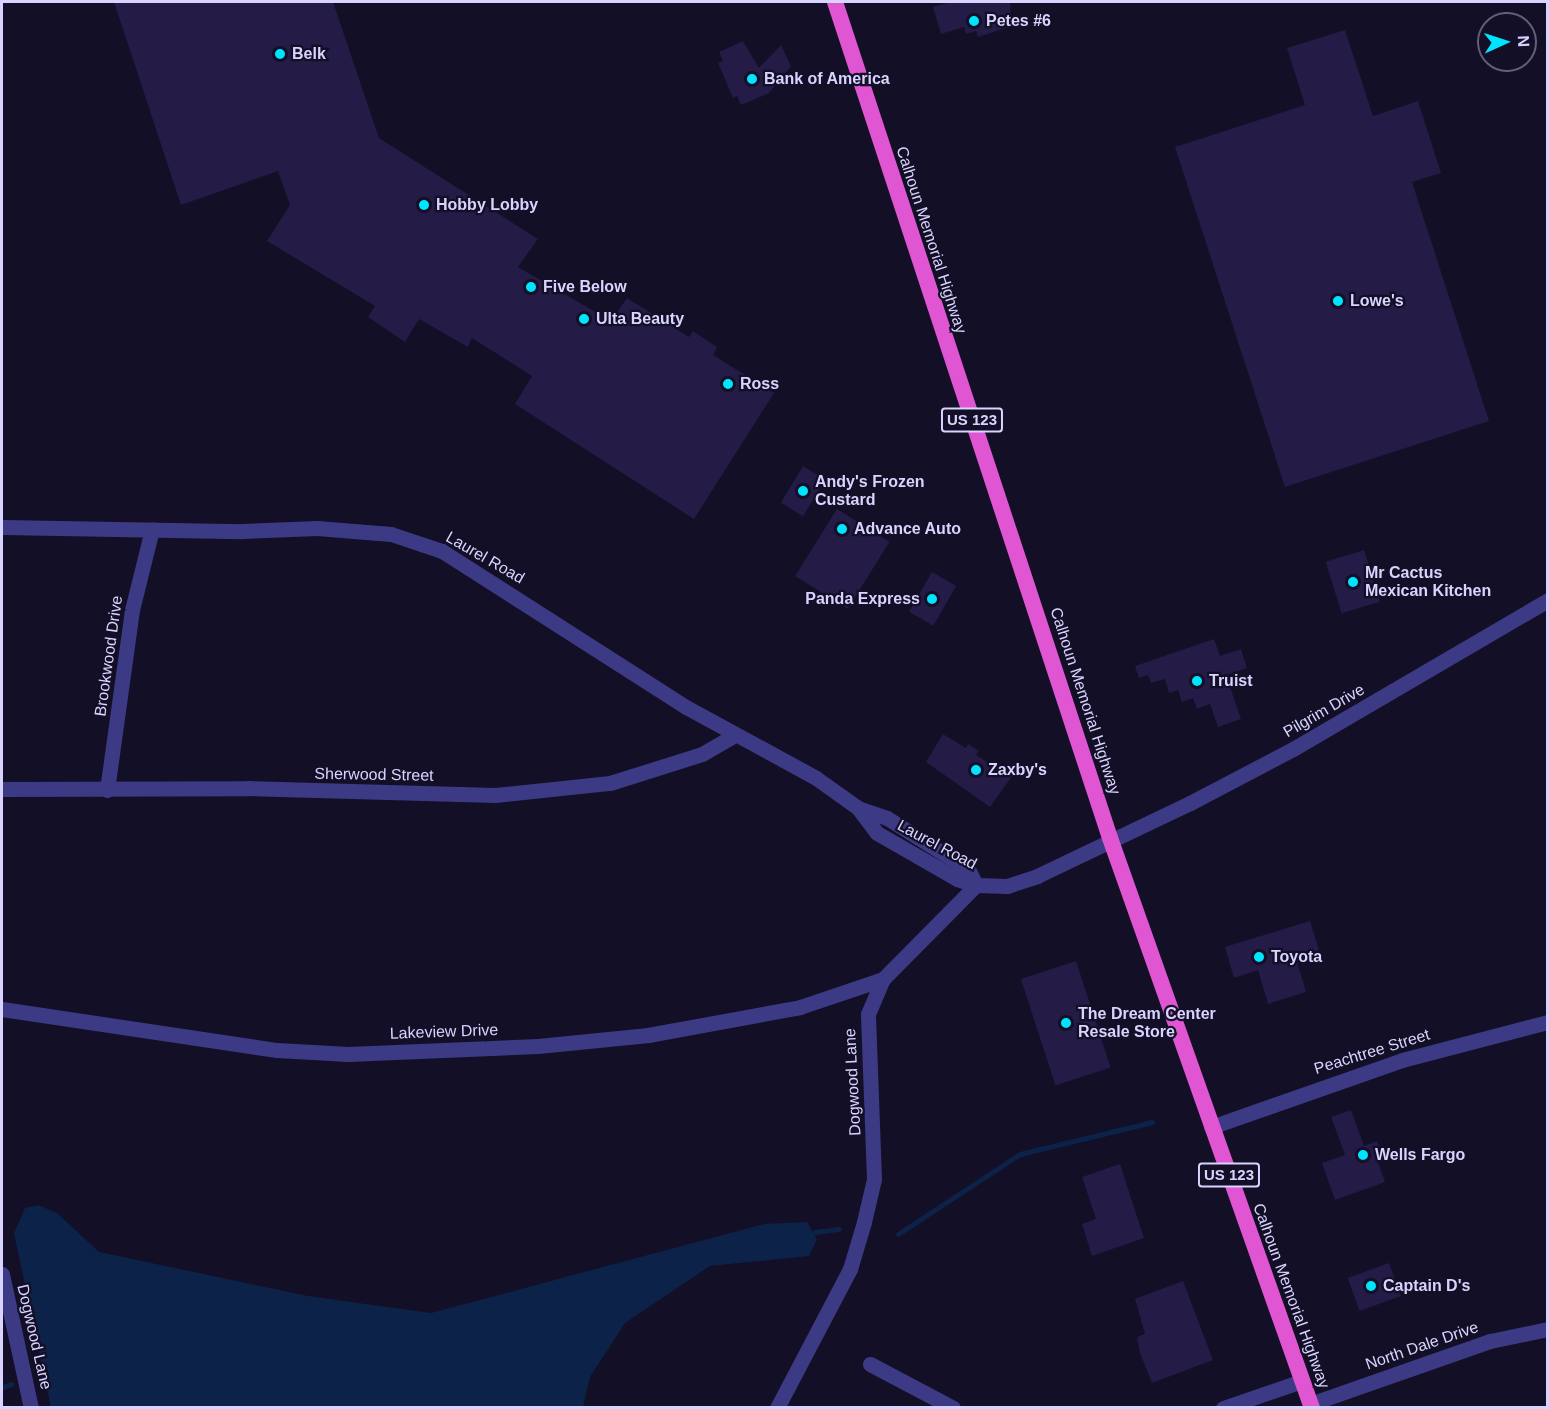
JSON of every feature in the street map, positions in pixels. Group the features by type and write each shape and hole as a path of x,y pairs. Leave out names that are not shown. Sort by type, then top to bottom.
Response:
{"highway":[{"name":"Calhoun Memorial Highway","path":"835,2 1110,838 1311,1406"}],"street":[{"name":"Laurel Road","path":"2,527 317,528 391,534 442,551 686,706 816,778 858,808 887,818 968,869 976,885"},
{"name":"Brookwood Drive","path":"107,790 132,610 152,529"},
{"name":"Pilgrim Drive","path":"1110,838 1190,803 1293,749 1548,600"},
{"name":"Sherwood Street","path":"2,789 248,788 495,795 561,790 650,772 702,754 736,734"},
{"path":"976,885 1007,886 1037,876 1110,838"},
{"name":"Dogwood Lane","path":"777,1407 850,1269 874,1179 868,1014 883,979 976,885"},
{"name":"Lakeview Drive","path":"2,1009 267,1048 348,1054 538,1046 648,1035 800,1007 883,979"},
{"name":"Peachtree Street","path":"1211,1127 1402,1059 1548,1022"},
{"name":"Dogwood Lane","path":"2,1274 31,1407"},
{"name":"North Dale Drive","path":"1311,1406 1490,1341 1548,1329"},
{"path":"870,1364 953,1407"},
{"path":"1223,1407 1302,1381"}],"water":[{"path":"38,1205 57,1213 99,1252 308,1296 431,1313 764,1224 807,1222 817,1239 809,1256 710,1266 625,1323 590,1377 583,1407 51,1408 14,1233 25,1208"}],"building":[{"path":"114,2 333,2 379,138 538,239 518,267 611,321 627,298 689,337 693,331 717,347 713,355 774,393 694,519 515,404 532,376 472,338 468,347 419,319 405,342 368,317 375,306 267,241 290,205 278,171 181,205"},
{"name":"Petes #6","path":"950,2 1010,2 1012,26 978,37 976,31 966,34 964,27 941,34 933,7"},
{"name":"Lowe's","path":"1345,30 1373,116 1418,101 1441,173 1412,182 1489,421 1285,487 1175,147 1305,105 1287,48"},
{"name":"Bank of America","path":"743,41 759,68 781,45 791,66 769,93 741,105 737,96 733,98 718,63 723,61 719,52"},
{"name":"Andy's Frozen Custard","path":"803,466 825,479 803,516 781,503"},
{"path":"837,509 890,542 848,609 795,576"},
{"name":"Mr Cactus Mexican Kitchen","path":"1364,550 1380,602 1342,613 1326,562"},
{"name":"Panda Express","path":"932,572 956,586 933,626 909,612"},
{"name":"Truist","path":"1214,639 1220,656 1241,649 1247,668 1226,675 1241,719 1218,727 1210,704 1197,709 1193,698 1182,702 1178,690 1169,693 1165,679 1151,683 1148,675 1139,678 1135,666"},
{"name":"Zaxby's","path":"943,734 966,748 968,744 979,751 976,755 998,769 1001,764 1015,772 990,807 926,762"},
{"path":"1310,921 1319,950 1296,958 1306,992 1268,1004 1258,970 1234,978 1225,947"},
{"name":"The Dream Center Resale Store","path":"1076,961 1111,1068 1055,1085 1021,979"},
{"name":"Wells Fargo","path":"1351,1110 1364,1146 1377,1141 1382,1154 1376,1157 1385,1182 1335,1200 1322,1163 1345,1155 1331,1117"},
{"path":"1120,1164 1144,1238 1092,1256 1082,1224 1096,1219 1082,1177"},
{"name":"Captain D's","path":"1389,1263 1401,1296 1360,1311 1348,1278"},
{"path":"1183,1281 1213,1360 1152,1383 1140,1353 1137,1337 1145,1334 1135,1299"}],"waterway":[{"path":"898,1234 1020,1154 1152,1122"},
{"path":"815,1232 839,1229"},
{"path":"2,1387 12,1384"}],"place":[{"name":"Petes #6","path":"974,21"},
{"name":"Belk","path":"280,54"},
{"name":"Bank of America","path":"752,79"},
{"name":"Hobby Lobby","path":"424,205"},
{"name":"Five Below","path":"531,287"},
{"name":"Lowe's","path":"1338,301"},
{"name":"Ulta Beauty","path":"584,319"},
{"name":"Ross","path":"728,384"},
{"name":"Andy's Frozen Custard","path":"803,491"},
{"name":"Advance Auto","path":"842,529"},
{"name":"Mr Cactus Mexican Kitchen","path":"1353,582"},
{"name":"Panda Express","path":"932,599"},
{"name":"Truist","path":"1197,681"},
{"name":"Zaxby's","path":"976,770"},
{"name":"Toyota","path":"1259,957"},
{"name":"The Dream Center Resale Store","path":"1066,1023"},
{"name":"Wells Fargo","path":"1363,1155"},
{"name":"Captain D's","path":"1371,1286"}]}
